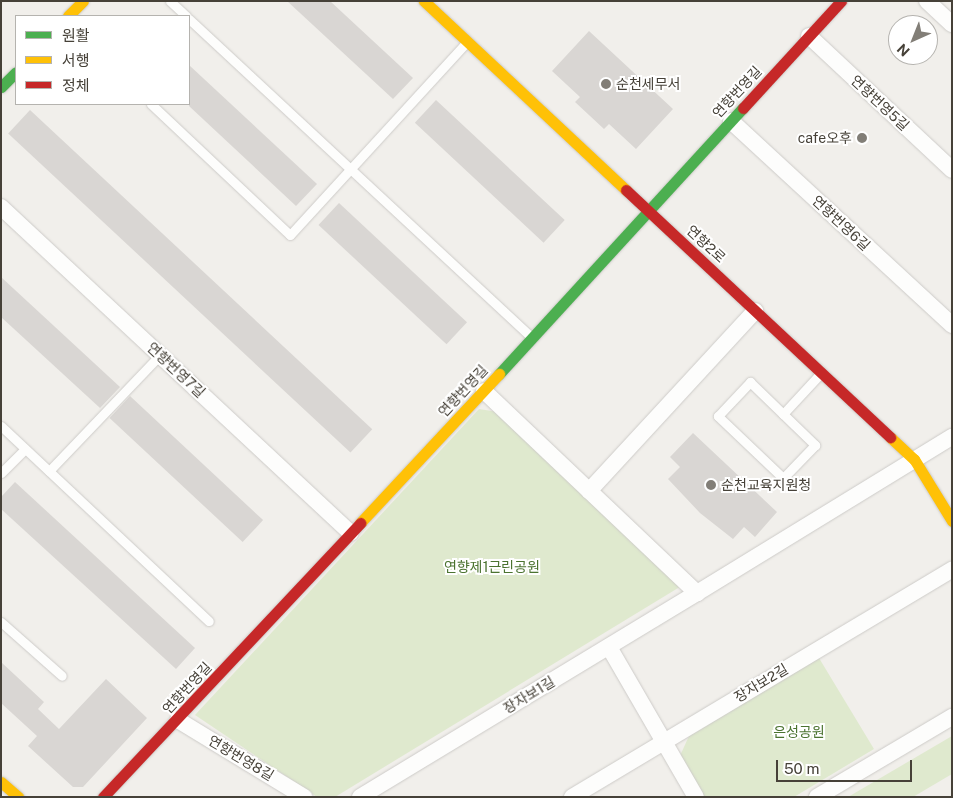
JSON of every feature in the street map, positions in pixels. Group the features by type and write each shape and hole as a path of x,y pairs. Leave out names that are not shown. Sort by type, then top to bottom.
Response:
{"street":[{"path":"69,15 82,1"},
{"name":"연향2로","path":"424,1 914,459 952,521"},
{"name":"연향번영길","path":"103,797 178,720 350,532 484,391 647,210 841,1"},
{"path":"927,1 952,24"},
{"name":"연향번영5길","path":"809,36 952,170"},
{"path":"1,88 15,73"},
{"name":"연향번영6길","path":"731,120 952,325"},
{"name":"연향번영7길","path":"1,207 350,532"},
{"path":"589,491 755,311"},
{"path":"484,391 697,593"},
{"path":"914,459 952,437"},
{"name":"장자보1길","path":"360,797 609,647 914,459"},
{"name":"장자보2길","path":"572,797 664,740 952,570"},
{"path":"609,647 696,797"},
{"path":"817,797 952,717"},
{"name":"연향번영8길","path":"178,720 304,797"},
{"path":"2,782 3,797"},
{"path":"2,782 18,797"}],"lane":[{"path":"170,1 185,15"},
{"path":"190,20 531,337"},
{"path":"152,105 290,235 467,42"},
{"path":"49,471 160,355"},
{"path":"783,414 821,372"},
{"path":"750,382 783,414 815,445 783,478 718,416 750,382"},
{"path":"1,426 209,621"},
{"path":"1,474 25,449"},
{"path":"1,622 62,676"}],"green space":[{"name":"연향제1근린공원","path":"479,409 498,412 683,585 335,797 317,797 195,715"},
{"name":"은성공원","path":"819,658 874,749 794,797 701,797 679,758 689,736"},
{"path":"952,736 952,774 913,797 848,797"}],"building":[{"path":"287,1 330,1 413,78 393,99"},
{"name":"순천세무서","path":"589,31 673,109 636,149 609,124 604,129 575,102 580,97 552,71"},
{"path":"190,66 317,184 296,206 189,106"},
{"path":"436,100 565,220 544,243 415,123"},
{"path":"30,110 372,429 350,453 8,133"},
{"path":"339,203 467,322 447,344 319,225"},
{"path":"1,277 120,387 100,408 1,317"},
{"path":"130,396 263,520 243,542 110,418"},
{"name":"순천교육지원청","path":"693,433 777,512 755,537 744,527 733,539 700,513 668,479 680,467 670,457"},
{"path":"15,482 195,648 176,669 1,509 1,497"},
{"path":"1,662 44,702 38,709 59,729 106,679 147,718 83,787 73,787 28,746 37,736 1,703"}],"traffic: fast":[{"path":"1,87 15,73"},
{"path":"499,374 743,108"}],"traffic: slow":[{"path":"69,15 83,1"},
{"path":"424,1 626,190"},
{"path":"360,523 499,374"},
{"path":"890,437 914,459 952,521"},
{"path":"1,782 18,797"}],"traffic: jam":[{"path":"743,108 841,1"},
{"path":"626,190 890,437"},
{"path":"103,797 360,523"}],"place":[{"name":"순천세무서","path":"606,84"},
{"name":"cafe오후","path":"862,138"},
{"name":"순천교육지원청","path":"711,485"}]}
